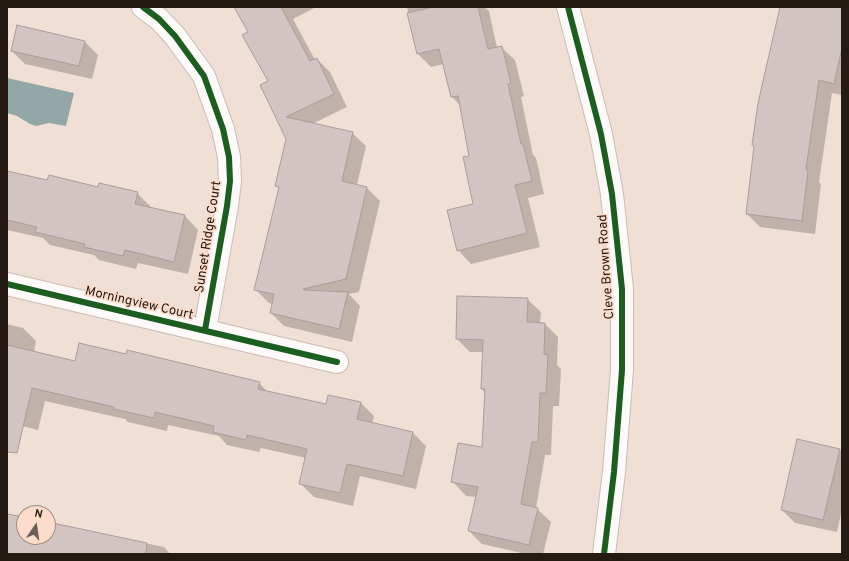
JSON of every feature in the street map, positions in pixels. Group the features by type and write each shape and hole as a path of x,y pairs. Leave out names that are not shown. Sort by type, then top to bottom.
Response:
{"street":[{"name":"Sunset Ridge Court","path":"143,7 159,19 175,36 204,76 223,129 229,157 230,181 227,206 205,330"},
{"name":"Cleve Brown Road","path":"568,7 601,134 612,194 622,289 622,370 614,472 604,554"},
{"name":"Morningview Court","path":"7,284 336,362"}],"shaded area":[{"path":"7,78 74,93 66,126 49,123 36,126 17,116 7,113"}],"building":[{"path":"234,7 281,7 310,61 317,58 334,94 286,117 353,132 342,181 367,187 346,279 303,289 348,292 339,329 270,313 274,294 254,290 279,187 275,186 286,139 260,85 268,81 242,35 248,32"},
{"path":"433,7 478,7 488,49 502,46 511,83 508,84 521,144 523,144 532,181 515,185 527,233 457,251 447,210 473,204 463,157 469,156 458,96 451,97 439,49 417,54 407,13"},
{"path":"780,7 842,7 842,48 834,84 819,80 806,169 808,170 802,221 746,214 754,146 752,145 758,103"},
{"path":"17,25 85,41 79,66 11,51"},
{"path":"7,171 47,180 49,175 98,187 99,183 138,192 135,204 185,215 174,262 125,250 123,256 84,247 85,244 35,232 37,227 7,220"},
{"path":"457,296 528,298 527,322 545,323 544,354 548,355 546,393 540,393 538,442 532,442 521,504 538,508 529,545 468,531 478,487 451,482 458,443 482,447 485,389 481,389 483,340 456,339"},
{"path":"79,343 126,354 127,350 260,382 258,389 326,404 328,395 361,402 357,419 413,432 403,476 347,464 340,493 299,484 307,449 247,435 246,440 213,432 214,426 155,412 154,418 32,388 17,453 7,452 7,345 75,361"},
{"path":"797,439 840,449 823,520 781,510"},
{"path":"7,514 16,516 16,545 56,545 56,524 147,543 146,554 7,554"}],"cycle path":[{"path":"143,7 159,19 175,36 204,76 223,129 229,157 230,181 227,206 205,330"},
{"path":"568,7 601,134 612,194 622,289 622,370 614,472 604,554"},
{"path":"7,284 337,362"}]}
